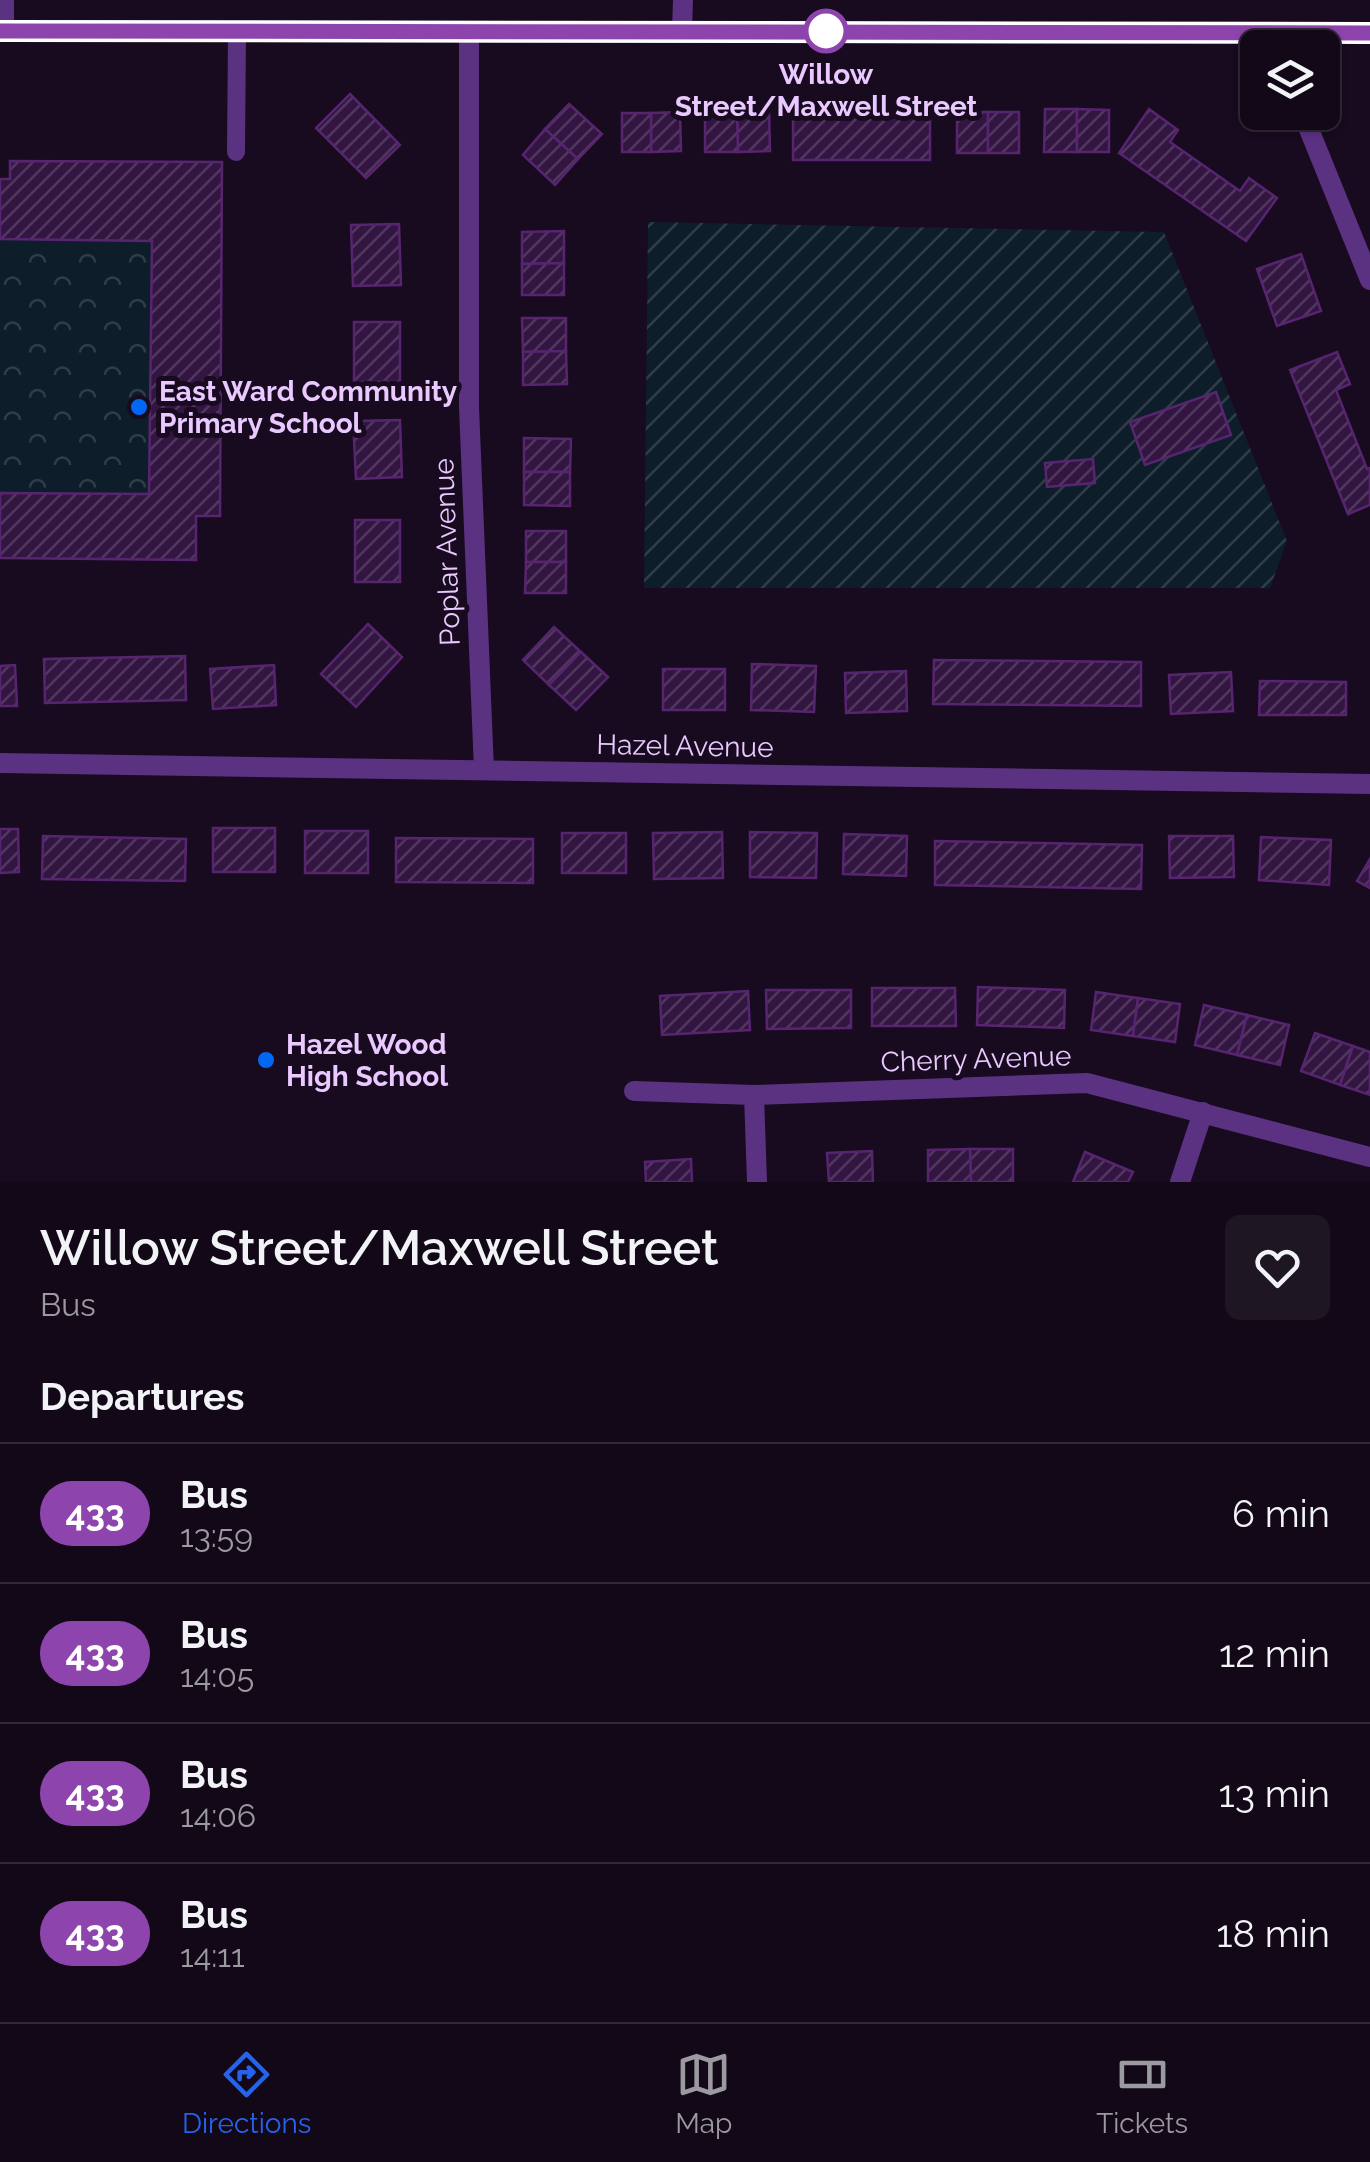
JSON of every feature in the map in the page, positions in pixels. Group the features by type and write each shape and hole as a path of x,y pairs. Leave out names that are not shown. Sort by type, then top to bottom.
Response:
{"street":[{"path":"4,0 2,31 682,31 1240,39"},
{"path":"682,0 682,31"},
{"name":"Poplar Avenue","path":"470,31 469,407 484,770"},
{"path":"1340,35 1370,33"},
{"path":"1309,130 1370,280"},
{"name":"Hazel Avenue","path":"0,763 1370,784"},
{"name":"Cherry Avenue","path":"634,1091 754,1095 1087,1082 1370,1158"},
{"path":"754,1095 757,1182"},
{"path":"1180,1182 1203,1112"}],"lane":[{"path":"236,152 237,31"}],"green space":[{"path":"648,222 1164,232 1287,541 1270,588 644,588"},
{"path":"0,239 152,241 149,494 0,493"}],"building":[{"path":"350,94 400,145 366,178 316,128"},
{"path":"569,104 602,134 578,159 545,129"},
{"path":"769,109 770,151 738,152 737,110"},
{"path":"1045,109 1077,109 1077,152 1044,152"},
{"path":"1077,109 1109,110 1109,152 1077,152"},
{"path":"1149,109 1178,130 1170,142 1240,191 1249,178 1277,198 1246,241 1119,153"},
{"path":"705,110 737,110 738,152 705,152"},
{"path":"680,112 681,151 651,152 651,113"},
{"path":"957,112 988,112 988,153 957,153"},
{"path":"988,112 1019,112 1019,153 988,153"},
{"path":"622,113 651,113 651,152 622,152"},
{"path":"793,116 930,116 930,160 793,160"},
{"path":"545,129 578,159 555,185 523,155"},
{"path":"10,161 222,162 220,516 196,516 196,560 0,558 0,493 149,494 152,241 0,239 0,179 10,179"},
{"path":"399,224 401,285 353,286 351,225"},
{"path":"564,231 564,263 522,264 522,232"},
{"path":"1301,254 1321,311 1277,326 1257,269"},
{"path":"564,263 564,295 522,295 522,264"},
{"path":"522,318 566,318 566,351 523,352"},
{"path":"354,322 400,322 400,382 354,382"},
{"path":"566,351 567,384 523,385 523,352"},
{"path":"1337,352 1350,384 1336,390 1367,469 1370,468 1370,505 1348,514 1290,370"},
{"path":"1216,392 1231,435 1145,465 1130,422"},
{"path":"400,420 402,477 356,479 353,421"},
{"path":"524,438 571,439 570,472 524,472"},
{"path":"1093,459 1095,483 1047,487 1045,463"},
{"path":"524,472 570,472 570,506 524,505"},
{"path":"355,520 400,520 400,582 355,582"},
{"path":"526,531 566,531 566,562 526,562"},
{"path":"526,562 566,562 566,593 525,593"},
{"path":"368,624 402,657 356,707 321,674"},
{"path":"554,627 581,652 549,685 523,660"},
{"path":"581,652 608,677 576,710 549,685"},
{"path":"185,656 186,700 45,703 44,659"},
{"path":"934,660 1141,662 1141,706 933,704"},
{"path":"752,664 816,666 814,712 751,710"},
{"path":"15,665 17,706 0,706 0,666"},
{"path":"274,665 276,705 213,709 210,669"},
{"path":"663,669 725,669 725,710 663,710"},
{"path":"906,671 907,711 846,713 845,673"},
{"path":"1231,672 1233,711 1171,714 1169,675"},
{"path":"1260,681 1346,682 1346,715 1259,715"},
{"path":"213,828 275,828 275,872 213,872"},
{"path":"0,829 18,829 19,872 0,873"},
{"path":"305,831 368,831 368,873 305,873"},
{"path":"722,832 723,878 654,879 653,833"},
{"path":"750,832 817,833 816,878 750,877"},
{"path":"562,833 626,833 626,873 562,873"},
{"path":"844,834 907,836 906,876 843,874"},
{"path":"43,836 186,839 185,881 42,879"},
{"path":"1169,836 1233,836 1234,877 1170,878"},
{"path":"1261,837 1331,840 1329,885 1259,880"},
{"path":"396,838 533,839 533,883 396,882"},
{"path":"935,841 1142,845 1141,889 935,885"},
{"path":"1370,859 1370,888 1357,881"},
{"path":"978,987 1065,990 1064,1028 977,1025"},
{"path":"872,988 955,988 956,1026 872,1026"},
{"path":"766,990 851,990 851,1028 767,1029"},
{"path":"748,991 750,1030 662,1035 660,996"},
{"path":"1096,992 1138,998 1133,1036 1091,1030"},
{"path":"1138,998 1180,1004 1175,1042 1133,1036"},
{"path":"1204,1005 1247,1015 1237,1055 1195,1045"},
{"path":"1247,1015 1289,1025 1280,1065 1237,1055"},
{"path":"1315,1033 1353,1046 1340,1085 1301,1071"},
{"path":"1353,1046 1370,1052 1370,1095 1340,1085"},
{"path":"970,1149 1013,1149 1013,1182 971,1182"},
{"path":"970,1149 971,1182 928,1182 928,1150"},
{"path":"872,1151 873,1182 829,1182 827,1153"},
{"path":"1085,1152 1133,1172 1128,1182 1073,1182"},
{"path":"691,1159 692,1182 646,1182 645,1162"}],"bus line":[{"name":"433","path":"0,31 1370,33"}],"place":[{"name":"Willow Street/Maxwell Street","path":"826,31"},
{"name":"East Ward Community Primary School","path":"139,407"},
{"name":"Hazel Wood High School","path":"266,1060"}]}
